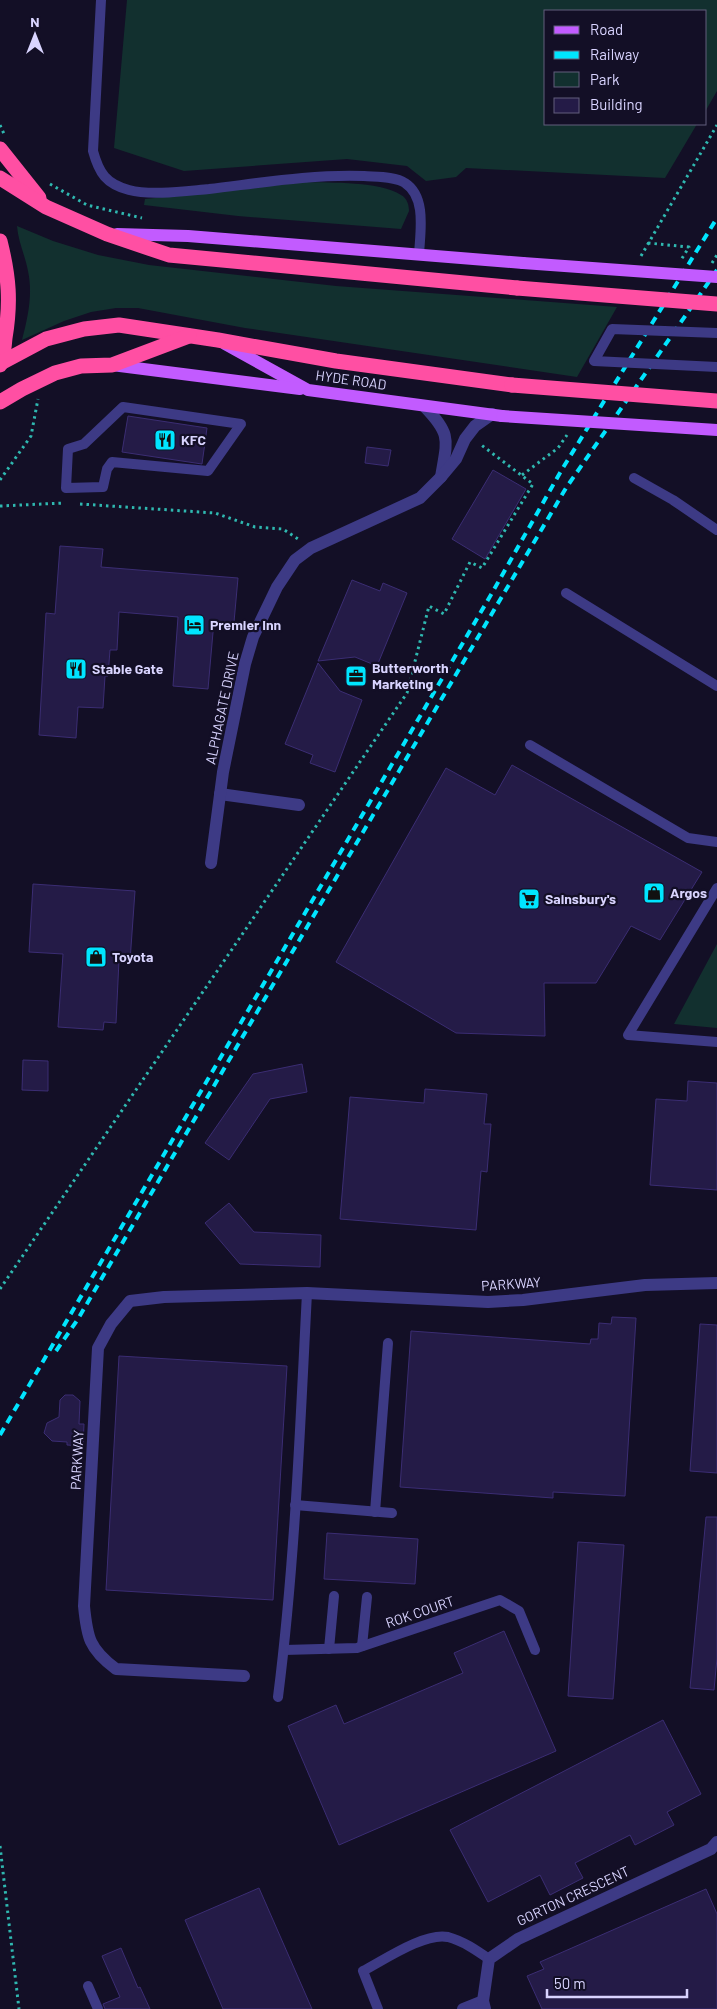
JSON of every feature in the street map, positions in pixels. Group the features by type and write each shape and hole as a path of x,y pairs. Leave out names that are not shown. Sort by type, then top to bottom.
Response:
{"highway":[{"path":"4,145 46,207"},
{"path":"0,178 46,207 107,234 169,255 517,288 717,304"},
{"path":"0,241 8,272 10,297 10,312 1,364"},
{"name":"HYDE ROAD","path":"1,364 46,339 84,329 119,325 218,340"},
{"path":"0,402 55,373 81,366 112,365 190,336"},
{"path":"218,340 336,361 512,385 717,401"}],"main road":[{"path":"107,234 188,236 717,277"},
{"name":"HYDE ROAD","path":"218,340 308,390 497,415 717,430"},
{"path":"112,365 308,390"}],"street":[{"path":"425,406 441,423 447,443 441,477"},
{"name":"ALPHAGATE DRIVE","path":"211,863 220,794 245,664 253,637 276,587 295,560 311,548 420,498 456,459 465,439 475,426 497,415"},
{"path":"220,794 299,805"},
{"name":"PARKWAY","path":"244,1676 116,1669 102,1658 87,1637 84,1606 98,1348 111,1324 130,1301 164,1296 307,1293 488,1302 523,1300 645,1285 717,1282"},
{"name":"GORTON CRESCENT","path":"489,1959 518,1939 711,1848 717,1842"},
{"path":"463,2009 484,2005 489,1959"}],"lane":[{"path":"101,0 93,151 98,169 110,182 130,191 169,193 340,175 384,177 405,183 415,195 420,210 419,255"},
{"path":"717,333 612,329 594,361 717,367"},
{"path":"123,406 240,424 208,471 112,462 107,469 103,487 66,488 68,449 84,444 123,406"},
{"path":"634,478 673,500 717,530"},
{"path":"566,593 717,686"},
{"path":"530,745 688,838 717,842"},
{"path":"717,888 628,1035 717,1042"},
{"path":"278,1697 284,1650 295,1505 307,1293"},
{"path":"375,1512 388,1343"},
{"path":"295,1505 392,1513"},
{"path":"329,1649 334,1596"},
{"path":"362,1646 367,1597"},
{"name":"ROK COURT","path":"284,1650 362,1646 500,1600 519,1611 535,1650"},
{"path":"378,2009 363,1970 426,1938 447,1937 468,1945 489,1959"},
{"path":"88,1986 98,2009"}],"path":[{"path":"632,271 717,124"},
{"path":"0,125 4,145"},
{"path":"48,182 87,205 148,220"},
{"path":"648,243 689,247"},
{"path":"0,480 31,436 39,394 55,373"},
{"path":"0,1289 407,692 429,606 444,614 470,562 482,568 533,484 476,441"},
{"path":"522,475 558,448"},
{"path":"0,506 73,503 215,513 255,527 283,530 311,548"},
{"path":"0,1846 19,2009"}],"green space":[{"path":"127,0 717,0 717,91 707,108 707,10 544,10 544,125 696,125 665,178 466,168 456,177 426,181 407,166 347,159 184,171 114,148"},
{"path":"306,182 368,185 392,190 405,198 409,211 401,229 238,216 144,205 145,199"},
{"path":"17,226 53,241 98,255 149,265 336,286 617,307 577,377 245,328 138,308 116,308 91,312 64,321 22,340 28,314 30,288 28,271"},
{"path":"717,944 717,1028 674,1024"}],"building":[{"name":"KFC","path":"128,416 207,428 202,464 122,452"},
{"path":"367,447 391,450 388,466 365,463"},
{"path":"493,470 526,489 485,559 452,539"},
{"path":"60,546 103,549 101,567 238,578 234,622 214,621 208,689 173,686 178,617 119,612 117,650 110,650 108,676 105,676 103,708 78,707 76,738 39,735 46,613 55,614"},
{"path":"352,580 380,591 383,583 407,593 377,666 355,657 318,661"},
{"path":"318,663 340,691 362,700 335,772 310,763 313,755 285,744"},
{"name":"Sainsbury's","path":"512,765 702,872 660,940 631,926 596,983 544,983 545,1036 456,1033 336,962 446,768 495,795"},
{"name":"Toyota","path":"33,884 135,891 130,961 119,960 116,1023 104,1022 103,1030 58,1027 63,954 29,952"},
{"path":"23,1060 48,1061 48,1091 22,1090"},
{"path":"302,1064 307,1092 270,1099 229,1160 205,1143 253,1074"},
{"path":"688,1081 717,1083 717,1190 650,1185 656,1099 687,1101"},
{"path":"425,1089 487,1094 484,1124 491,1124 487,1172 481,1171 476,1230 340,1219 350,1097 424,1103"},
{"path":"229,1203 254,1232 321,1235 320,1267 240,1264 205,1223"},
{"path":"612,1317 636,1318 625,1496 553,1492 553,1498 400,1487 411,1331 590,1344 591,1339 598,1339 599,1323 611,1324"},
{"path":"700,1324 717,1325 717,1473 690,1471"},
{"path":"119,1356 287,1366 273,1600 106,1590"},
{"path":"65,1395 73,1395 80,1401 79,1424 84,1424 83,1446 67,1445 67,1442 52,1441 44,1433 47,1423 59,1417 60,1400"},
{"path":"706,1517 717,1517 717,1658 714,1690 690,1688"},
{"path":"327,1533 418,1539 415,1584 324,1579"},
{"path":"578,1542 624,1545 613,1699 568,1696"},
{"path":"504,1631 556,1751 339,1845 288,1726 336,1705 344,1724 463,1673 454,1653"},
{"path":"663,1720 701,1794 667,1812 674,1825 635,1845 630,1835 575,1863 583,1878 550,1895 540,1875 488,1902 450,1830"},
{"path":"259,1888 312,2009 223,2009 185,1920"},
{"path":"706,1889 717,1914 717,2009 542,2009 527,1976 544,1969 540,1962"},
{"path":"121,1948 138,1988 140,1987 150,2009 105,2009 103,2004 120,1997 102,1956"}],"railway":[{"path":"0,1435 492,593 561,471 717,218"},
{"path":"56,1351 78,1319 566,488 717,270"}],"place":[{"name":"KFC","path":"165,440"},
{"name":"Premier Inn","path":"194,625"},
{"name":"Stable Gate","path":"76,669"},
{"name":"Butterworth Marketing","path":"356,676"},
{"name":"Argos","path":"654,893"},
{"name":"Sainsbury's","path":"529,899"},
{"name":"Toyota","path":"96,957"}]}
